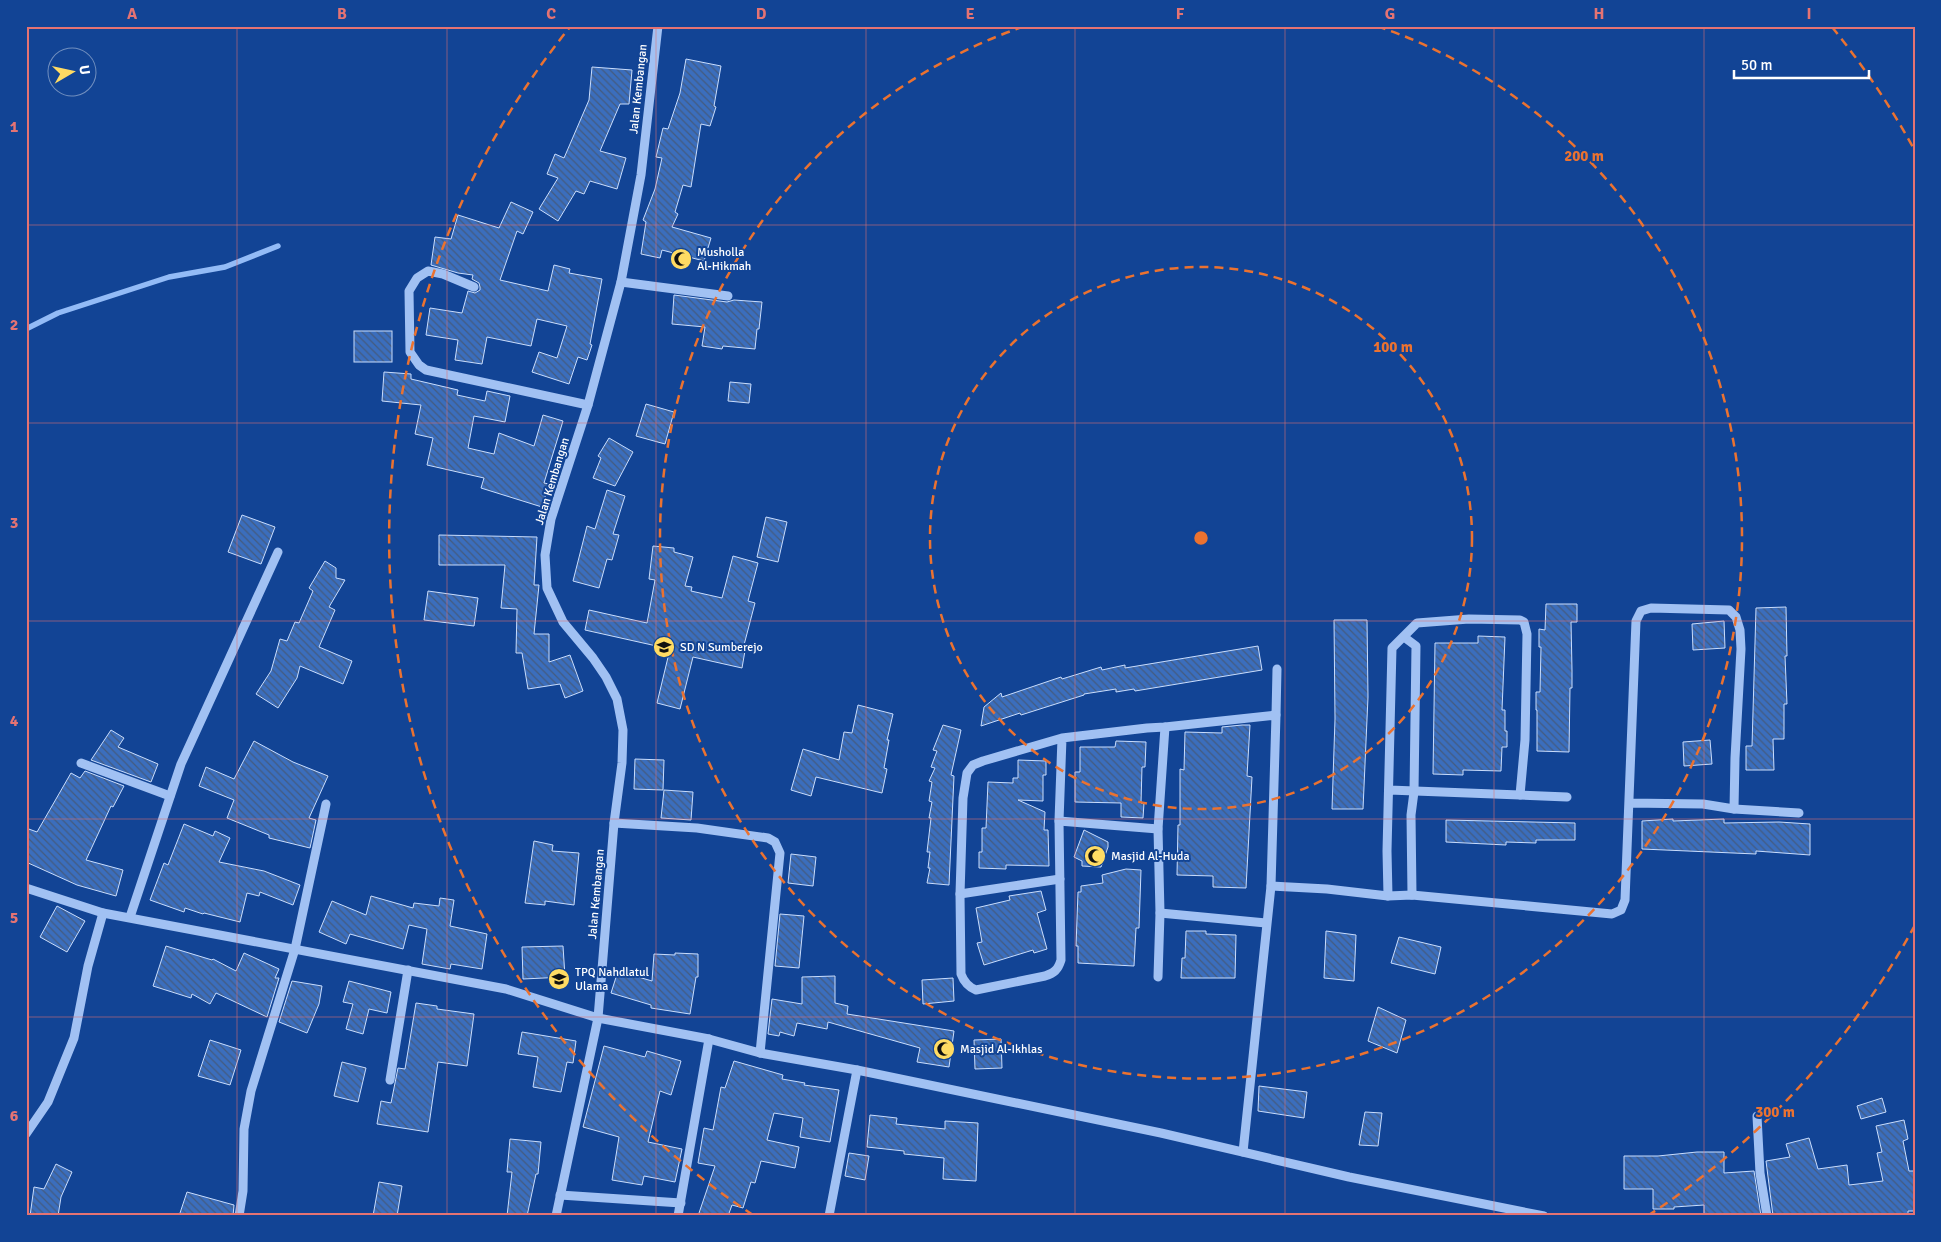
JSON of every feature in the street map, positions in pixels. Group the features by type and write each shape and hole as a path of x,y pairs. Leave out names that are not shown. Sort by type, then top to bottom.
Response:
{"street":[{"name":"Jalan Kembangan","path":"556,1216 598,1018 614,823 622,763 623,730 617,699 606,677 563,622 547,588 545,555 551,519 588,405 621,282 641,174 658,26"},
{"path":"474,286 443,274 428,271 417,278 409,291 410,352 419,365 426,370 588,405"},
{"path":"621,282 728,296"},
{"path":"130,917 181,764 278,552"},
{"path":"1271,886 1326,889 1388,896 1412,895 1612,914 1621,910 1626,900 1636,621 1642,611 1651,608 1728,610 1736,617 1741,639 1734,809"},
{"path":"1388,896 1386,851 1392,648 1417,623 1469,619 1520,620 1524,622 1527,634 1526,730 1520,795"},
{"path":"1404,637 1416,646 1412,895"},
{"path":"1243,1152 1271,886 1277,669"},
{"path":"1062,738 1059,821 1061,960 1059,966 1054,973 976,990 967,985 961,974 960,894 963,798 967,773 973,765 1062,738 1276,715"},
{"path":"1158,977 1160,913 1158,829 1165,728"},
{"path":"81,763 170,796"},
{"path":"1389,790 1567,797"},
{"path":"1629,803 1703,804 1734,809 1799,813"},
{"path":"239,1216 242,1191 244,1129 251,1091 295,949 326,804"},
{"path":"1059,821 1158,829"},
{"path":"614,823 697,828 768,838 775,842 780,853 760,1053"},
{"path":"960,894 1060,879"},
{"path":"26,888 103,913 506,989 598,1018 709,1039 760,1053 856,1070 1161,1133 1349,1178 1544,1216"},
{"path":"26,1134 48,1102 74,1038 88,966 103,913"},
{"path":"1160,913 1266,923"},
{"path":"390,1080 408,970"},
{"path":"678,1216 709,1039"},
{"path":"829,1216 856,1070"},
{"path":"1757,1116 1760,1173 1767,1216"},
{"path":"560,1195 681,1203"}],"building":[{"path":"686,59 721,66 714,106 716,107 710,126 701,124 691,187 683,185 675,212 678,214 672,227 711,238 704,261 662,250 660,258 641,254 646,222 643,220 655,189 662,158 656,157 663,128 668,129 680,93"},
{"path":"592,67 632,70 629,104 620,104 600,151 626,158 617,189 590,181 584,194 576,191 558,221 539,209 558,178 547,174 555,154 564,158 589,100"},
{"path":"511,202 533,212 523,234 517,231 500,280 548,291 554,265 570,269 569,273 602,279 590,344 592,345 587,360 578,357 569,384 532,372 539,352 557,358 567,326 537,319 531,346 487,337 482,364 455,360 458,340 426,335 430,308 462,313 468,291 475,293 480,290 479,283 472,279 473,275 458,273 431,265 435,237 451,239 458,215 499,228"},
{"path":"674,295 727,302 734,300 762,302 755,349 723,346 722,349 702,346 705,327 672,324"},
{"path":"354,331 392,331 392,362 354,362"},
{"path":"384,372 411,374 411,379 458,390 457,395 485,401 487,391 510,396 505,422 474,416 468,448 494,454 499,433 534,446 543,415 563,421 544,483 549,484 542,507 481,488 484,478 427,465 433,438 415,434 421,405 382,401"},
{"path":"730,382 751,384 749,403 728,401"},
{"path":"646,404 674,412 665,444 636,436"},
{"path":"609,438 633,452 615,486 593,478 601,458 598,456"},
{"path":"607,490 625,496 613,534 619,535 612,560 607,559 599,588 573,581 587,526 595,529"},
{"path":"242,515 275,527 261,564 228,552"},
{"path":"766,517 787,522 778,562 757,557"},
{"path":"439,535 537,537 534,585 539,585 534,634 549,634 549,662 570,655 583,691 565,698 560,684 528,689 522,653 516,653 517,609 501,608 505,565 439,565"},
{"path":"653,546 674,548 674,552 693,557 685,586 692,587 691,591 722,598 733,556 758,563 748,601 755,603 744,645 746,645 742,668 693,657 680,709 657,703 670,649 585,630 589,610 647,623 655,580 649,579"},
{"path":"325,561 336,568 336,578 345,580 329,607 335,610 319,647 352,661 343,684 300,666 297,678 278,708 256,694 271,671 280,639 287,641 295,622 299,623 313,591 309,588"},
{"path":"428,591 478,598 474,626 424,620"},
{"path":"1546,604 1577,604 1577,622 1571,622 1572,688 1570,688 1569,752 1537,751 1536,692 1540,692 1541,647 1539,647 1539,629 1545,630"},
{"path":"1786,607 1787,656 1785,656 1787,704 1784,704 1784,739 1773,739 1774,770 1746,770 1746,746 1752,746 1756,608"},
{"path":"1334,620 1367,620 1368,697 1363,809 1332,809 1335,719"},
{"path":"1724,621 1725,648 1693,650 1692,624"},
{"path":"1478,636 1505,637 1502,710 1505,710 1507,747 1502,747 1501,771 1463,770 1463,775 1433,774 1435,643 1478,643"},
{"path":"1258,646 1262,670 1135,691 1134,689 1116,692 1116,689 1084,694 981,726 984,707 1001,693 1002,697 1061,677 1062,679 1101,667 1102,670 1125,665 1125,668"},
{"path":"858,705 893,714 887,740 889,740 884,768 887,769 882,793 816,777 811,796 791,790 803,749 839,760 844,732 852,733"},
{"path":"943,725 961,730 951,775 954,776 949,885 927,883 930,868 928,868 930,852 927,852 932,802 929,801 932,782 929,781 935,768 931,767 937,751 933,750"},
{"path":"1250,725 1247,776 1252,777 1246,888 1213,887 1213,876 1177,875 1178,825 1180,825 1180,769 1184,770 1185,732 1222,733 1222,727"},
{"path":"111,730 124,738 118,747 158,764 151,782 91,760"},
{"path":"1710,740 1712,764 1684,766 1683,742"},
{"path":"254,741 293,762 328,776 309,818 316,820 310,848 269,838 269,835 227,818 234,800 199,786 206,767 234,779"},
{"path":"1116,741 1146,742 1145,767 1142,767 1141,803 1144,803 1143,818 1121,817 1121,803 1075,802 1075,772 1080,772 1080,747 1115,747"},
{"path":"635,759 664,760 663,790 634,789"},
{"path":"1018,760 1046,761 1046,775 1043,775 1043,801 1018,800 1045,812 1044,830 1048,830 1049,866 1006,865 1006,869 979,868 979,852 982,852 982,828 986,828 988,782 1013,783 1013,778 1018,778"},
{"path":"85,771 124,786 113,807 111,806 86,860 123,870 116,896 77,885 26,862 26,828 37,832 71,773 80,778"},
{"path":"664,790 693,792 691,820 661,818"},
{"path":"1673,819 1673,821 1724,819 1724,823 1779,822 1810,824 1810,855 1756,851 1756,854 1642,849 1642,821"},
{"path":"1446,820 1575,823 1575,840 1536,840 1536,843 1506,842 1506,845 1446,842"},
{"path":"184,824 213,836 215,831 230,838 219,862 264,871 300,885 293,905 260,892 259,896 247,893 240,922 185,908 184,912 150,900 164,863 168,865"},
{"path":"1084,830 1108,842 1101,867 1082,866 1082,861 1074,857"},
{"path":"534,841 553,845 552,851 579,853 574,905 545,901 545,905 525,903"},
{"path":"791,854 816,857 813,886 788,883"},
{"path":"1126,869 1141,870 1139,928 1136,928 1134,966 1078,963 1078,946 1076,946 1078,892 1081,892 1081,886 1103,883 1102,875"},
{"path":"1041,891 1046,910 1037,913 1047,949 1034,953 1033,950 984,965 977,943 982,942 976,908 1010,900 1009,896"},
{"path":"371,896 413,908 414,903 439,906 440,898 454,900 450,926 487,934 482,969 451,964 450,969 422,964 427,929 409,925 403,949 350,934 346,944 319,932 332,901 366,915"},
{"path":"57,906 85,921 67,952 40,937"},
{"path":"780,914 804,916 799,968 775,966"},
{"path":"1186,931 1206,931 1206,934 1236,935 1235,978 1181,978 1182,958 1185,958"},
{"path":"1326,931 1356,935 1354,981 1324,978"},
{"path":"1399,937 1441,947 1435,974 1391,963"},
{"path":"166,946 213,959 236,971 244,953 279,969 275,978 279,978 267,1017 216,993 210,1004 192,994 191,998 153,986"},
{"path":"563,946 565,977 523,979 522,947"},
{"path":"675,953 698,954 698,977 696,977 690,1014 651,1008 651,1005 611,993 618,971 652,981 654,954 675,955"},
{"path":"835,976 835,1003 848,1006 847,1014 954,1031 949,1067 917,1062 920,1048 828,1022 827,1029 797,1023 794,1036 780,1032 779,1036 768,1034 772,999 802,1004 802,977"},
{"path":"953,978 954,1001 923,1004 922,980"},
{"path":"292,981 322,986 319,1004 307,1033 279,1022"},
{"path":"349,981 391,992 387,1013 369,1009 363,1034 346,1029 353,1004 343,1002"},
{"path":"416,1003 437,1006 437,1009 474,1014 467,1066 438,1062 428,1132 377,1124 381,1101 391,1103 398,1068 405,1069"},
{"path":"1378,1007 1406,1020 1397,1053 1368,1041"},
{"path":"522,1032 576,1041 573,1063 567,1062 561,1092 533,1087 538,1057 518,1054"},
{"path":"1001,1039 1002,1068 975,1069 974,1040"},
{"path":"210,1040 241,1050 230,1085 198,1076"},
{"path":"604,1046 645,1057 647,1051 681,1061 671,1095 660,1091 648,1142 682,1149 675,1182 644,1176 642,1185 612,1180 619,1137 583,1127"},
{"path":"734,1061 783,1075 782,1079 805,1083 804,1085 839,1090 830,1142 800,1137 803,1118 774,1113 767,1140 799,1147 795,1168 761,1161 755,1183 751,1182 743,1208 732,1205 728,1216 698,1216 715,1166 698,1163 704,1128 713,1130 721,1087 725,1088"},
{"path":"342,1062 366,1068 358,1102 334,1096"},
{"path":"1259,1086 1307,1092 1304,1118 1258,1111"},
{"path":"1882,1098 1886,1112 1861,1119 1857,1106"},
{"path":"1365,1112 1382,1113 1378,1146 1359,1145"},
{"path":"870,1115 897,1118 896,1124 945,1129 945,1121 978,1123 976,1181 943,1179 944,1158 904,1154 904,1151 867,1147"},
{"path":"1904,1120 1908,1139 1903,1141 1909,1171 1915,1171 1915,1211 1908,1211 1908,1216 1773,1216 1766,1161 1790,1157 1786,1144 1809,1138 1818,1169 1847,1165 1849,1185 1883,1181 1877,1153 1882,1152 1876,1126"},
{"path":"510,1139 541,1142 538,1174 536,1174 527,1216 507,1216 512,1172 507,1172"},
{"path":"1697,1152 1724,1152 1724,1173 1754,1171 1761,1216 1704,1216 1704,1205 1674,1207 1674,1209 1653,1209 1653,1189 1624,1189 1624,1156 1658,1156"},
{"path":"849,1153 869,1156 865,1180 845,1176"},
{"path":"56,1164 72,1172 61,1197 58,1216 30,1216 34,1187 44,1189"},
{"path":"379,1182 402,1186 397,1216 373,1216"},
{"path":"187,1192 234,1205 233,1216 179,1216"}],"waterway":[{"path":"26,329 58,313 169,277 225,267 278,246"}],"place":[{"name":"Musholla Al-Hikmah","path":"681,259"},
{"name":"SD N Sumberejo","path":"664,647"},
{"name":"Masjid Al-Huda","path":"1095,856"},
{"name":"TPQ Nahdlatul Ulama","path":"559,979"},
{"name":"Masjid Al-Ikhlas","path":"944,1049"}]}
